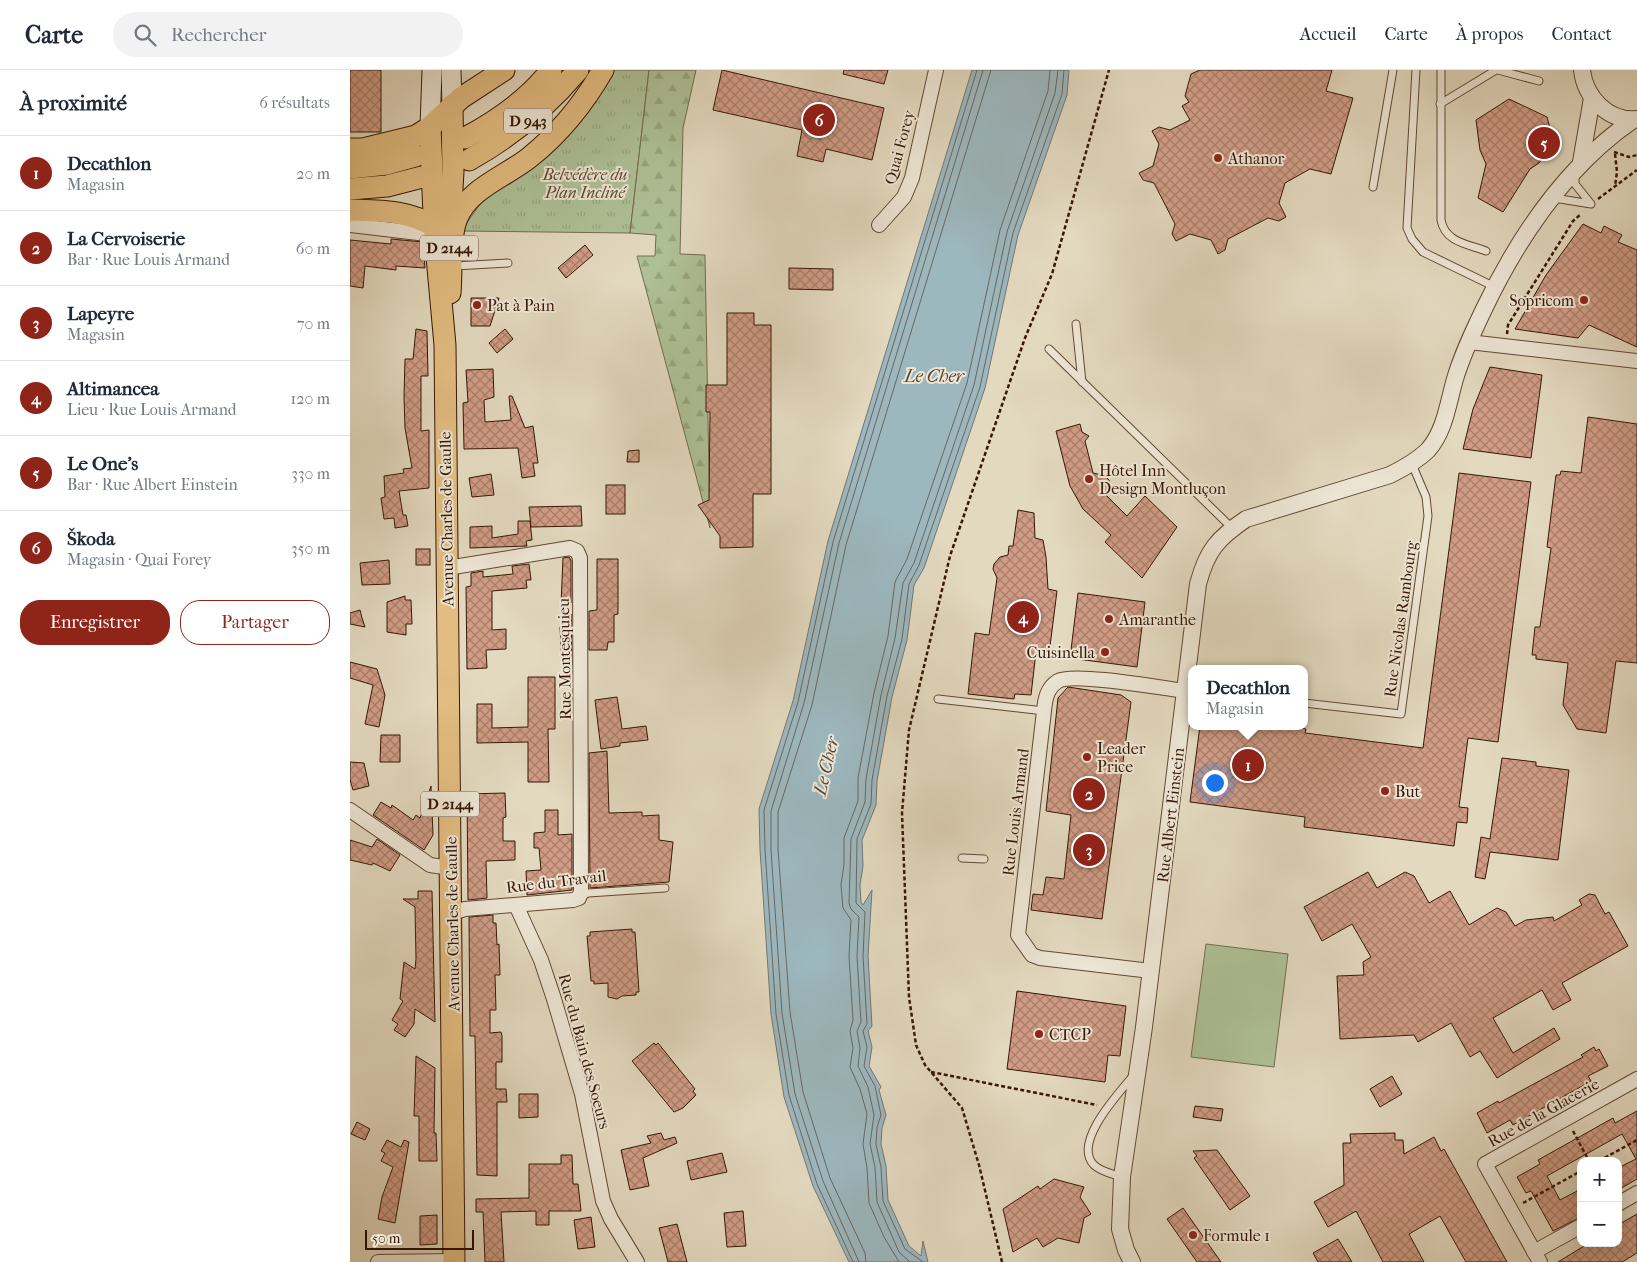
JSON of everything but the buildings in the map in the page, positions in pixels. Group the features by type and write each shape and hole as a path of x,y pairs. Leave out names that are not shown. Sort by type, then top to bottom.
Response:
{"main road":[{"name":"Avenue Charles de Gaulle","path":"432,70 431,130 450,181 451,266"},
{"name":"Avenue Charles de Gaulle","path":"431,130 442,70"},
{"name":"Avenue Charles de Gaulle","path":"431,130 450,70"},
{"path":"350,168 387,164 504,70"},
{"name":"D 943","path":"465,138 492,124 522,101 551,70"},
{"name":"D 943","path":"450,181 536,115 578,70"},
{"path":"448,314 454,235 457,218 462,208 492,181 529,158 547,142 590,94 603,70"},
{"path":"350,149 371,147 431,130"},
{"path":"431,130 450,181"},
{"path":"350,190 387,186 422,177"},
{"path":"391,211 450,181 464,179 476,183 492,181"},
{"name":"Avenue Charles de Gaulle","path":"450,181 437,235 445,345 454,1262"},
{"path":"350,210 391,211 410,214 437,235 448,314"},
{"name":"Avenue Charles de Gaulle","path":"445,345 448,314"}],"street":[{"name":"Quai Forey","path":"879,225 904,197 912,178 936,70"},
{"path":"1582,70 1586,87 1592,98 1603,109 1617,117 1635,119"},
{"name":"Rue Albert Einstein","path":"1578,166 1592,98"},
{"name":"Rue Albert Einstein","path":"1190,665 1198,584 1204,563 1213,546 1246,519 1390,475 1412,464 1428,449 1438,435 1469,342 1513,254 1551,198 1578,166 1612,134 1635,119"},
{"path":"350,226 437,235"},
{"path":"1469,342 1637,361"},
{"name":"Rue Montesquieu","path":"447,568 570,548 577,551 580,558 582,743 581,891 579,898"},
{"name":"Rue Louis Armand","path":"1151,971 1040,958 1032,955 1018,935 1046,695 1052,685 1070,677 1188,691"},
{"name":"Rue Albert Einstein","path":"1132,1262 1126,1250 1120,1229 1122,1177 1188,691"},
{"path":"350,810 430,865 451,868"},
{"name":"Rue du Travail","path":"452,913 579,898"},
{"name":"Rue du Bain des Soeurs","path":"516,905 541,960 560,1017 582,1094 603,1201 611,1219 637,1262"},
{"name":"Rue de la Glacerie","path":"1537,1257 1485,1164 1637,1079"},
{"path":"1621,1202 1637,1193"},
{"path":"1537,1257 1577,1229"},
{"path":"378,1262 454,1262"}],"lane":[{"path":"1373,187 1393,70"},
{"path":"1416,70 1407,228 1412,239 1423,252 1496,287"},
{"path":"1441,70 1442,229 1447,236 1486,251"},
{"path":"1440,104 1497,70 1539,81"},
{"path":"1578,166 1575,184 1591,204"},
{"path":"1551,198 1568,198 1591,204"},
{"path":"451,266 508,263"},
{"path":"1076,324 1082,383"},
{"path":"1049,349 1233,528"},
{"name":"Rue Nicolas Rambourg","path":"1308,703 1401,714 1428,516 1426,497 1412,464"},
{"path":"938,699 1044,711"},
{"path":"962,858 984,859"},
{"name":"Rue du Travail","path":"579,898 588,893 665,888"},
{"path":"1122,1177 1100,1170 1093,1165 1088,1152 1089,1138 1108,1108 1138,1070"}],"path":[{"path":"1002,1262 979,1165 962,1108 925,1065 916,1045 909,997 902,813 909,730 950,556 1025,338 1052,274 1108,70"},
{"path":"1614,153 1617,172 1615,186"},
{"path":"1506,345 1508,325 1573,222 1591,204 1637,170"},
{"path":"931,1072 1108,1108"},
{"path":"1566,1119 1587,1157"},
{"path":"1606,1157 1637,1140"},
{"path":"1511,1210 1577,1173"}],"green space":[{"name":"Belvédère du Plan Incliné","path":"610,70 649,70 630,233 461,231 487,194"},
{"path":"649,70 696,70 683,128 680,254 705,255 710,528 637,256 655,256 656,235 630,233"},
{"path":"1206,944 1288,954 1274,1067 1191,1057"}],"water":[{"name":"Le Cher","path":"972,70 1069,70 1067,95 1018,235 985,388 924,568 914,585 907,640 892,697 877,781 876,805 862,840 863,866 860,885 861,902 863,905 872,890 868,956 872,1026 868,1031 872,1047 869,1066 881,1087 879,1090 886,1115 882,1128 881,1144 886,1166 888,1200 909,1246 921,1256 923,1241 928,1262 849,1262 813,1186 784,1097 771,1014 759,809 793,701 828,541"}],"place":[{"name":"Škoda","path":"819,120"},
{"name":"Le One's","path":"1544,143"},
{"name":"Athanor","path":"1218,158"},
{"name":"Sopricom","path":"1584,300"},
{"name":"Pat à Pain","path":"477,305"},
{"name":"Hôtel Inn Design Montluçon","path":"1089,479"},
{"name":"Altimancea","path":"1023,617"},
{"name":"Amaranthe","path":"1109,619"},
{"name":"Cuisinella","path":"1105,652"},
{"name":"Leader Price","path":"1087,757"},
{"name":"Decathlon","path":"1248,765"},
{"name":"But","path":"1385,791"},
{"name":"La Cervoiserie","path":"1089,794"},
{"name":"Lapeyre","path":"1089,850"},
{"name":"CTCP","path":"1039,1034"},
{"name":"Formule 1","path":"1193,1235"}]}
